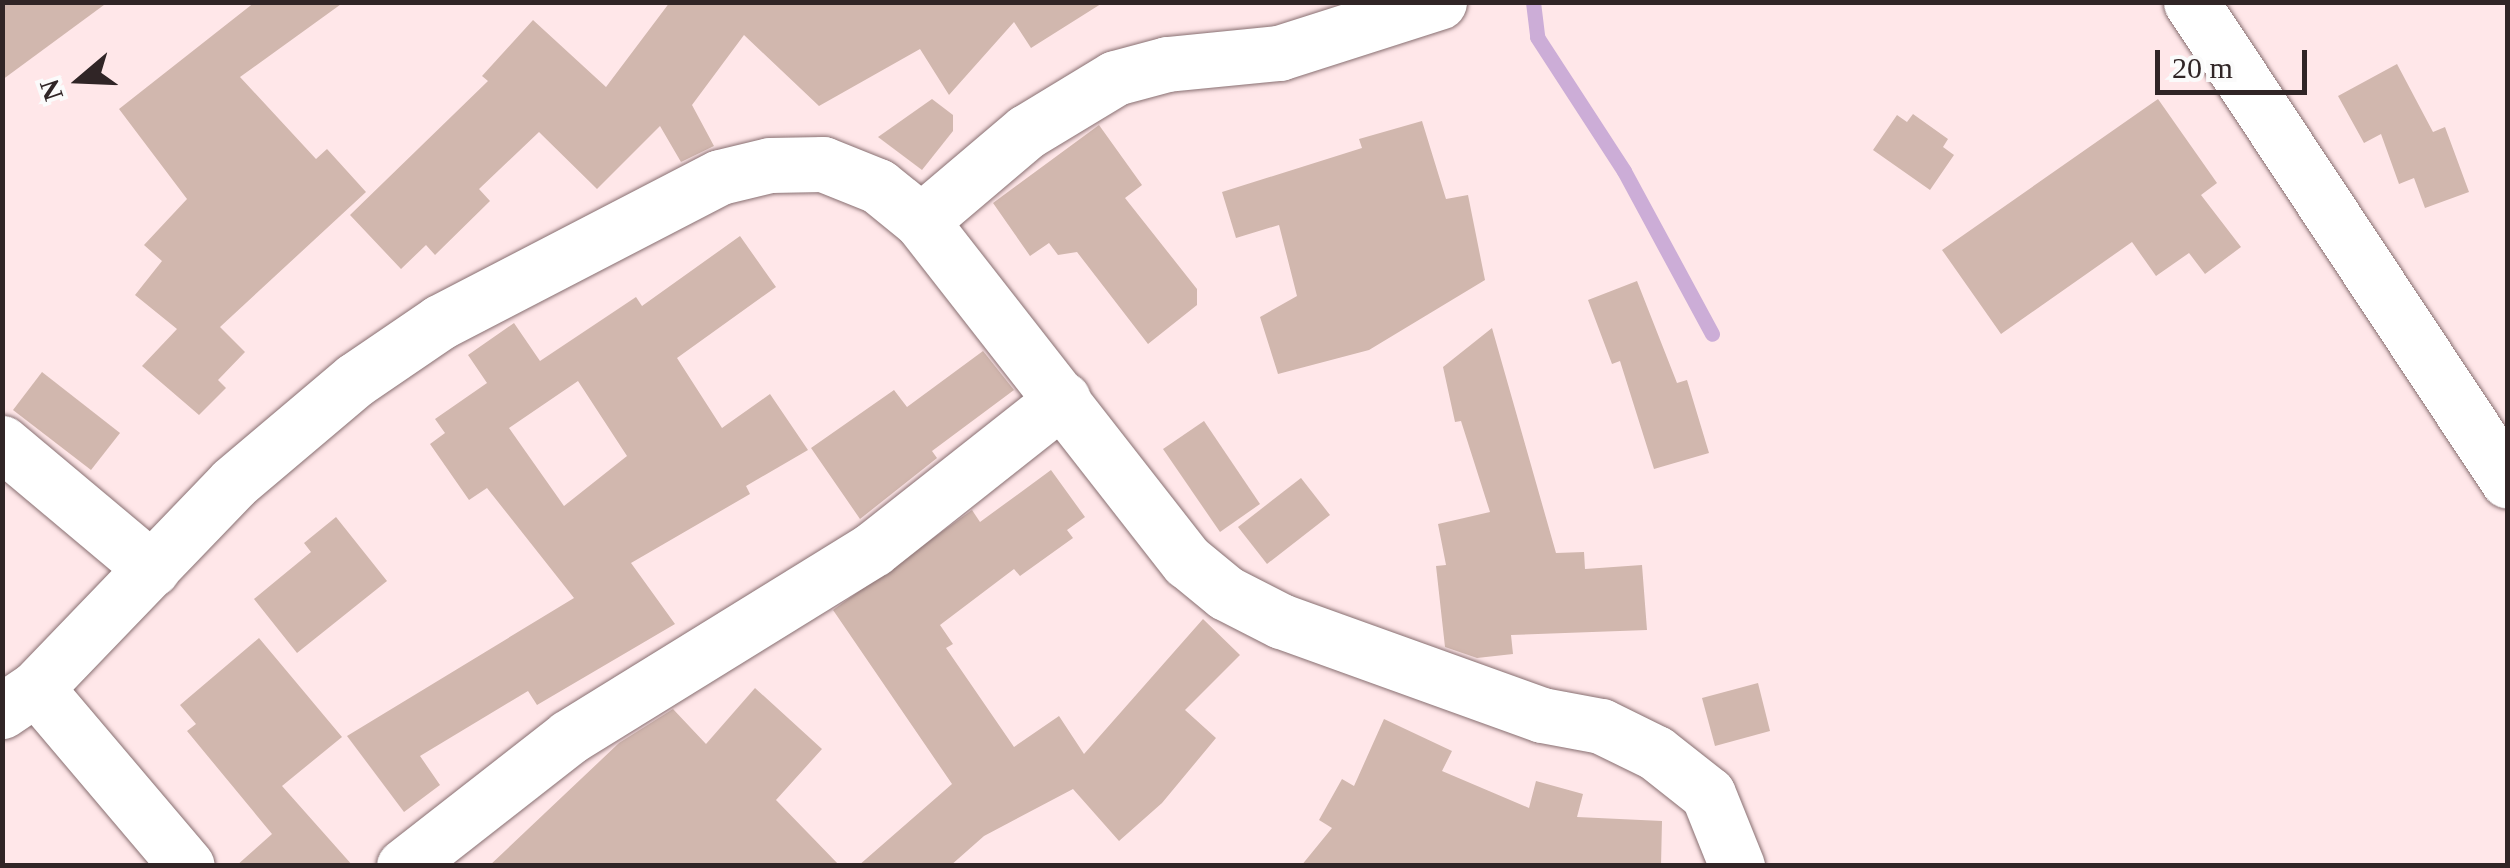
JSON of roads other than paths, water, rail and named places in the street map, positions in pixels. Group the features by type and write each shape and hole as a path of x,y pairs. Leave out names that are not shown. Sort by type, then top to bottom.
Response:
{"street":[{"path":"921,221 1026,132 1114,78 1168,64 1279,53 1439,2"},
{"path":"2191,2 2505,472"},
{"path":"188,866 19,700 234,483 355,380 440,322 720,177 770,165 823,164 878,186 921,221 1187,560 1226,593 1281,621 1542,716 1601,726 1656,753 1708,794 1737,866"},
{"path":"404,866 569,737 872,549 1063,399"},
{"path":"2,444 152,569"}],"waterway":[{"path":"1533,2 1537,37 1624,171 1712,334"}]}
